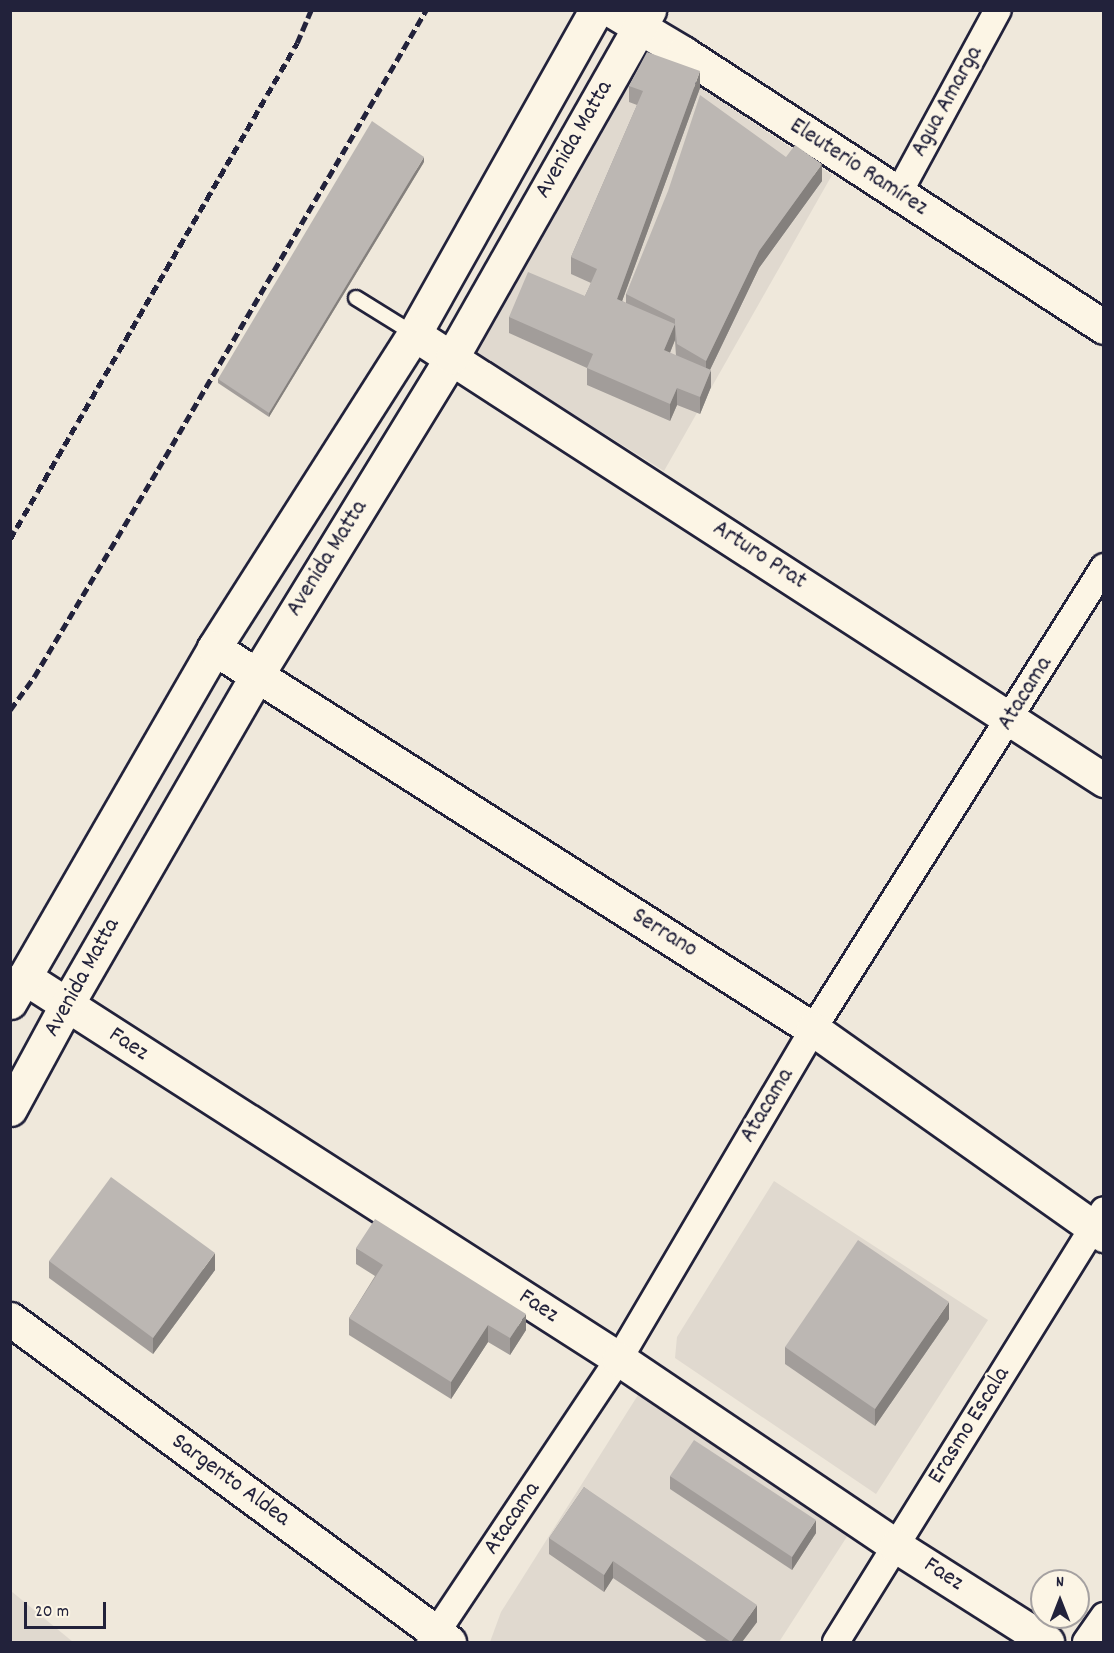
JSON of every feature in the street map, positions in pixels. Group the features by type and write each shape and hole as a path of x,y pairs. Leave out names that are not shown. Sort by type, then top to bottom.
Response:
{"main road":[{"name":"Avenida Matta","path":"17,990 214,648 414,334 596,10"},
{"name":"Eleuterio Ramírez","path":"611,10 644,19 898,194 1104,327"},
{"name":"Avenida Matta","path":"10,1109 66,1005 257,675 452,357 644,19"},
{"name":"Arturo Prat","path":"414,334 1104,780"},
{"name":"Serrano","path":"214,648 813,1029 1100,1224"},
{"name":"Faez","path":"17,990 66,1005 619,1359 896,1546 1047,1642"},
{"name":"Sargento Aldea","path":"10,1319 438,1639"}],"street":[{"name":"Agua Amarga","path":"898,194 998,10"},
{"name":"Atacama","path":"438,1639 619,1359 813,1029 1104,567"},
{"name":"Erasmo Escala","path":"836,1642 1100,1224"},
{"path":"1086,1642 1104,1616"}],"lane":[{"path":"356,298 414,334"}],"shaded area":[{"path":"644,50 832,175 664,471 467,348"},
{"path":"774,1181 988,1320 876,1494 675,1358 677,1337"},
{"path":"638,1395 848,1535 779,1642 490,1642 501,1612"},
{"path":"11,1591 73,1642 11,1642"}],"building":[{"path":"647,52 700,71 617,299 675,324 664,350 711,370 700,397 677,388 670,404 587,368 593,354 509,317 528,272 585,296 597,269 571,257 643,91 629,86"},
{"path":"700,95 786,157 795,145 822,164 759,251 706,361 677,344 675,319 626,294 668,191"},
{"path":"372,121 424,157 269,413 218,379"},
{"path":"111,1177 215,1253 153,1338 49,1261"},
{"path":"375,1219 526,1314 510,1338 488,1325 451,1382 349,1318 383,1265 356,1248"},
{"path":"858,1240 949,1302 875,1409 785,1347"},
{"path":"694,1440 816,1520 792,1557 670,1476"},
{"path":"584,1487 757,1605 731,1642 613,1561 604,1575 549,1538"}],"railway":[{"path":"10,539 297,43 311,10"},
{"path":"10,710 34,677 158,469 426,10"}]}
